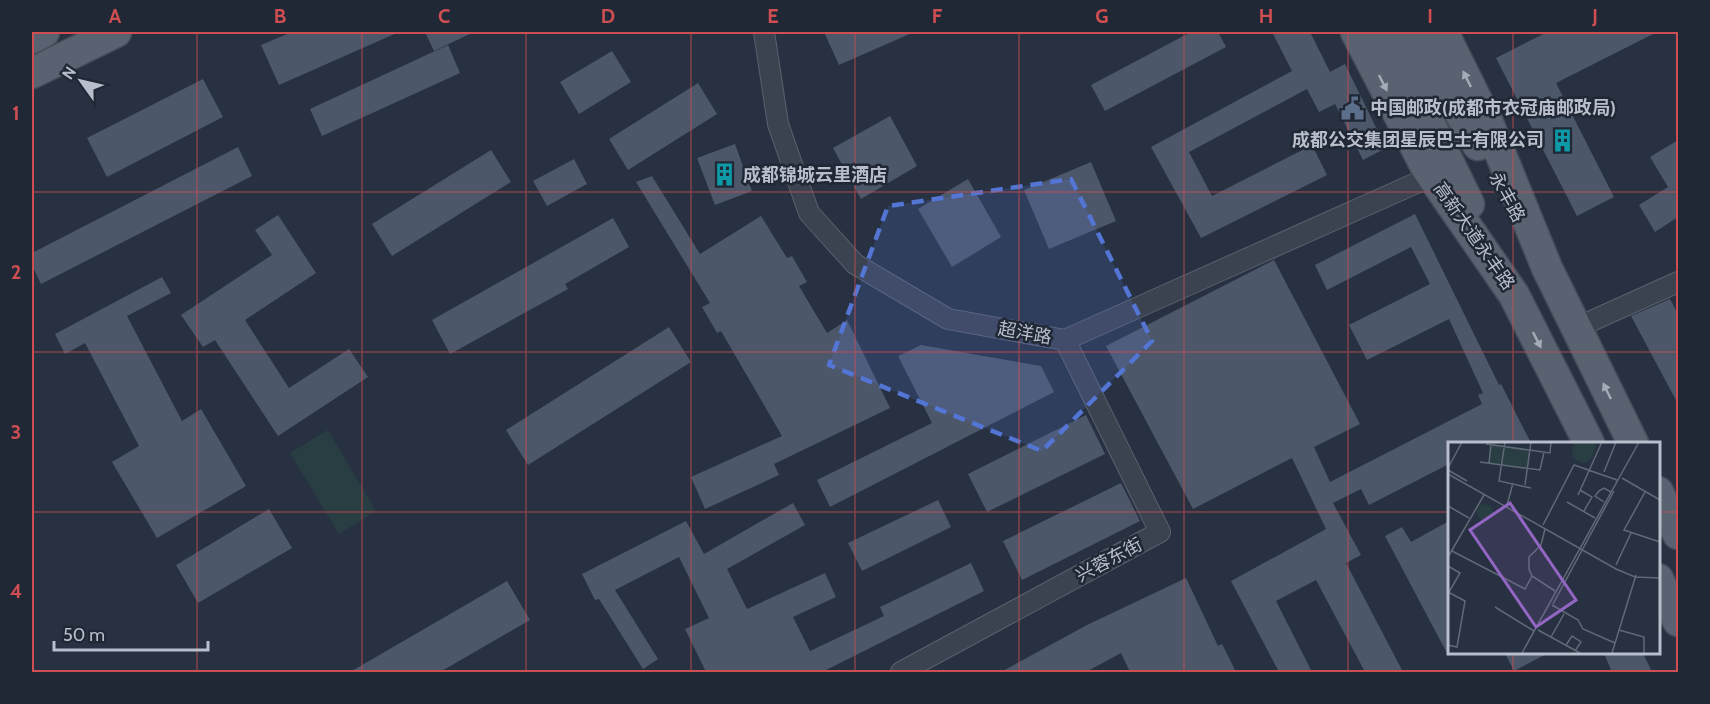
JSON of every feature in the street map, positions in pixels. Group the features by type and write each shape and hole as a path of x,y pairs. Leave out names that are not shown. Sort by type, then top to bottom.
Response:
{"main road":[{"path":"32,38 44,32"},
{"path":"32,73 116,32"},
{"name":"高新大道永丰路","path":"1356,32 1432,177 1514,295 1588,442"},
{"name":"永丰路","path":"1395,32 1547,268"},
{"name":"永丰路","path":"1395,32 1514,295"},
{"path":"1443,32 1488,123 1547,268 1633,442"},
{"path":"1659,494 1678,534"},
{"path":"1659,581 1678,621"}],"street":[{"name":"超洋路","path":"764,32 778,124 809,213 855,264 948,319 1065,340 1432,177"},
{"path":"1576,328 1678,282"},
{"name":"兴蓉东街","path":"901,672 1160,532 1065,340"}],"highlighted area":[{"path":"1071,179 1152,341 1042,451 829,365 888,206"}],"green space":[{"path":"328,430 376,511 339,534 290,453"}],"building":[{"path":"292,32 399,32 279,85 261,45"},
{"path":"425,32 474,32 434,51"},
{"path":"824,32 914,32 839,65"},
{"path":"1191,32 1218,32 1226,47 1105,111 1091,85"},
{"path":"1272,32 1310,32 1330,72 1345,64 1386,148 1363,160 1335,104 1319,112 1307,89 1189,152 1212,196 1312,145 1327,175 1201,238 1151,147 1292,71"},
{"name":"成都公交集团星辰巴士有限公司","path":"1547,32 1657,32 1556,83 1614,197 1577,216 1496,58"},
{"path":"448,45 460,73 322,136 310,109"},
{"path":"612,51 631,82 579,114 560,82"},
{"path":"203,79 223,117 107,177 87,138"},
{"path":"698,83 717,114 628,170 609,139"},
{"path":"890,116 917,166 861,199 833,148"},
{"path":"1678,140 1678,217 1655,232 1639,205 1668,187 1650,157"},
{"name":"成都锦城云里酒店","path":"735,144 752,191 715,205 697,158"},
{"path":"238,147 252,176 41,284 32,265 32,253"},
{"path":"491,150 511,182 392,256 372,224"},
{"path":"574,159 587,184 547,206 533,181"},
{"path":"1091,162 1116,221 1049,249 1024,190"},
{"path":"652,176 700,254 761,216 787,258 792,256 807,282 799,286 827,333 847,320 890,408 774,464 779,475 705,509 691,477 782,436 721,331 717,333 702,307 710,303 636,182"},
{"path":"968,179 1001,237 952,267 918,209"},
{"path":"1415,214 1499,385 1501,384 1530,442 1448,442 1448,465 1369,505 1361,489 1333,503 1361,555 1346,563 1403,672 1365,672 1316,580 1276,601 1312,672 1279,672 1231,581 1326,529 1292,458 1193,509 1106,346 1274,260 1360,424 1314,447 1330,482 1482,404 1478,395 1483,393 1449,319 1367,360 1349,325 1430,284 1411,247 1327,290 1315,265"},
{"path":"278,215 316,273 245,320 289,388 349,349 368,377 278,436 215,340 203,347 181,315 272,255 255,230"},
{"path":"613,218 629,247 565,284 568,289 450,354 432,320"},
{"path":"162,277 171,293 127,316 182,421 201,409 246,486 157,538 112,462 139,446 85,343 65,354 55,334"},
{"path":"1670,299 1678,314 1678,404 1631,316"},
{"path":"669,327 691,362 528,465 506,430"},
{"path":"921,345 1041,366 1054,392 830,507 817,480 932,423 898,356"},
{"path":"1086,415 1105,454 987,512 968,474"},
{"path":"1121,483 1140,521 1022,580 1003,541"},
{"path":"938,500 951,527 862,571 848,543"},
{"path":"793,503 805,525 727,569 747,609 825,573 836,597 793,617 810,651 884,616 880,607 971,563 984,591 822,672 706,672 685,629 709,618 679,557 615,590 658,659 643,669 599,599 595,600 582,574 686,521 704,554"},
{"path":"269,509 292,548 198,603 176,565"},
{"path":"1448,522 1449,657 1385,536 1402,527 1411,542"},
{"path":"1186,578 1218,646 1222,644 1236,672 1130,672 1121,653 1086,672 1001,672 1087,625"},
{"path":"507,581 530,620 440,672 350,672"},
{"path":"1505,653 1548,653 1514,671"},
{"path":"1604,653 1643,653 1652,672 1612,672"}],"place":[{"name":"中国邮政(成都市衣冠庙邮政局)","path":"1352,108"},
{"name":"成都公交集团星辰巴士有限公司","path":"1562,140"},
{"name":"成都锦城云里酒店","path":"725,175"}]}
